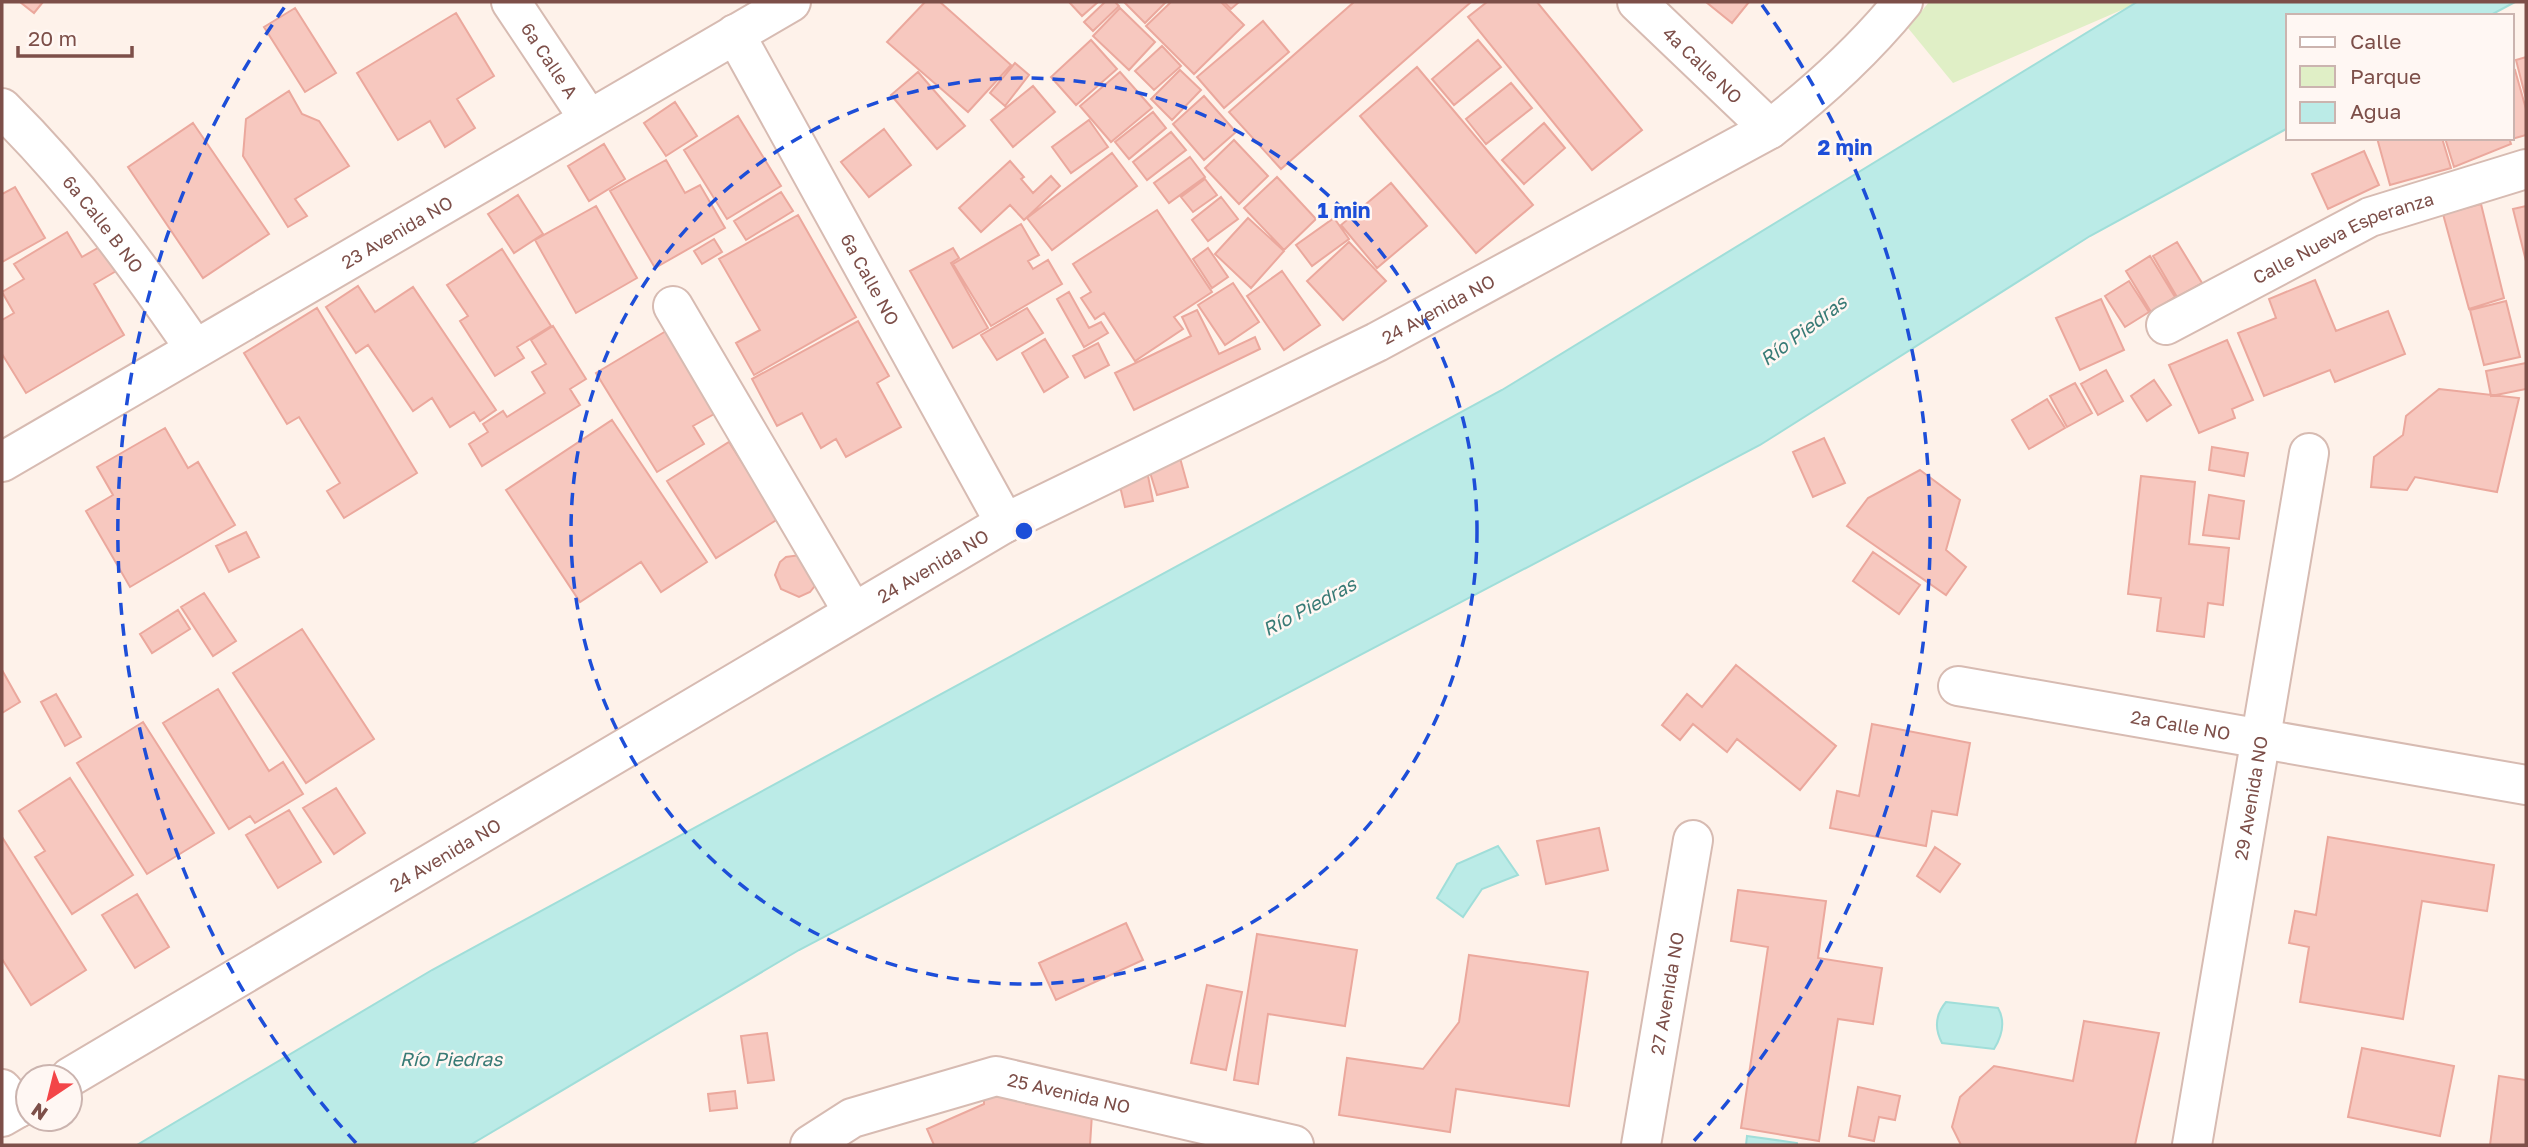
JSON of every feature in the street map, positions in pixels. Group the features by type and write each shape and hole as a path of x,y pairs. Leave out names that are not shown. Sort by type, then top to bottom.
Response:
{"street":[{"name":"6a Calle A","path":"511,2 589,119"},
{"name":"23 Avenida NO","path":"2,462 791,2"},
{"name":"4a Calle NO","path":"1637,2 1770,129"},
{"name":"24 Avenida NO","path":"84,1069 1005,523 1377,342 1770,129 1809,99 1874,37 1903,2"},
{"name":"6a Calle NO","path":"735,34 1005,523"},
{"name":"6a Calle B NO","path":"2,108 40,146 120,241 195,349"},
{"name":"Calle Nueva Esperanza","path":"2166,325 2370,217 2526,169"},
{"path":"673,306 853,612"},
{"name":"29 Avenida NO","path":"2192,1145 2309,453"},
{"name":"2a Calle NO","path":"1958,686 2526,785"},
{"name":"27 Avenida NO","path":"1641,1145 1693,840"},
{"name":"25 Avenida NO","path":"810,1145 852,1118 996,1076 1294,1145"}],"green space":[{"path":"1929,2 2140,2 1953,83 1908,28"}],"water":[{"name":"Río Piedras","path":"2137,2 2515,2 2493,14 2286,14 2286,129 2090,236 1760,445 799,950 470,1145 137,1145 432,970 1502,390"},
{"path":"1498,846 1518,875 1482,889 1463,917 1437,898 1457,864"},
{"path":"1946,1002 1998,1008 2002,1029 1994,1049 1942,1043 1937,1022"},
{"path":"1747,1136 1797,1143 1797,1145 1746,1145"}],"building":[{"path":"20,2 43,2 34,13"},
{"path":"925,2 940,2 1011,65 968,112 887,42"},
{"path":"1069,2 1098,2 1082,16"},
{"path":"1105,2 1115,2 1119,6 1093,31 1084,22"},
{"path":"1124,2 1166,2 1145,23"},
{"path":"1171,2 1221,2 1244,25 1194,74 1146,26"},
{"path":"1224,2 1239,2 1231,9"},
{"path":"1354,2 1471,2 1281,169 1229,112"},
{"path":"1487,2 1537,2 1642,130 1592,170 1468,17"},
{"path":"1706,2 1749,2 1732,23"},
{"path":"295,8 336,73 305,92 264,27"},
{"path":"1120,8 1155,42 1129,70 1093,36"},
{"path":"456,13 494,76 457,99 475,128 445,147 430,121 398,140 357,73"},
{"path":"1263,21 1289,52 1224,108 1197,77"},
{"path":"1091,40 1117,69 1076,105 1051,77"},
{"path":"1478,40 1501,67 1454,105 1432,79"},
{"path":"1162,46 1181,66 1154,90 1135,71"},
{"path":"2526,57 2526,99 2516,60"},
{"path":"1015,63 1029,75 1005,106 990,93"},
{"path":"1417,67 1533,205 1476,253 1360,116"},
{"path":"1180,70 1201,90 1172,120 1151,99"},
{"path":"2514,70 2526,109 2526,135 2514,138"},
{"path":"918,72 965,126 937,149 891,95"},
{"path":"1120,72 1152,108 1111,142 1080,106"},
{"path":"1511,83 1532,108 1486,144 1466,119"},
{"path":"1033,86 1055,112 1013,147 991,120"},
{"path":"289,91 302,114 319,121 349,166 295,199 307,216 288,227 243,156 246,119"},
{"path":"1204,96 1236,132 1204,160 1173,124"},
{"path":"675,102 697,136 666,156 644,123"},
{"path":"1153,112 1166,128 1129,159 1115,142"},
{"path":"738,116 781,186 727,219 684,150"},
{"path":"1089,120 1108,147 1071,173 1052,147"},
{"path":"193,123 269,234 203,278 128,167"},
{"path":"1544,123 1565,148 1524,184 1502,160"},
{"path":"884,129 911,165 869,197 841,162"},
{"path":"1171,132 1186,150 1147,180 1133,162"},
{"path":"1234,140 1268,176 1239,204 1205,168"},
{"path":"2378,140 2443,140 2451,168 2390,185"},
{"path":"2446,140 2510,140 2511,144 2454,167"},
{"path":"604,144 625,179 589,201 568,166"},
{"path":"2364,151 2379,185 2328,209 2312,174"},
{"path":"1112,153 1137,186 1052,250 1027,218"},
{"path":"1190,157 1205,177 1169,203 1154,183"},
{"path":"666,160 685,193 700,185 725,228 655,268 610,191"},
{"path":"1010,161 1033,193 1051,176 1060,186 1024,220 1010,205 981,232 959,208"},
{"path":"1277,177 1316,219 1284,250 1244,208"},
{"path":"1205,179 1217,195 1193,212 1181,197"},
{"path":"1391,183 1427,226 1377,268 1341,225"},
{"path":"15,187 45,238 2,262 2,194"},
{"path":"781,192 793,211 746,240 734,221"},
{"path":"518,195 543,234 514,253 488,214"},
{"path":"1221,197 1238,219 1208,241 1192,220"},
{"path":"2481,204 2504,298 2469,309 2443,214"},
{"path":"596,206 637,278 576,313 535,240"},
{"path":"2526,206 2526,261 2513,209"},
{"path":"1157,210 1212,292 1174,317 1183,329 1135,361 1104,313 1095,319 1081,298 1091,292 1073,264"},
{"path":"798,215 856,317 754,375 736,343 760,330 719,259"},
{"path":"1248,218 1284,251 1251,288 1215,254"},
{"path":"1334,218 1349,239 1312,266 1296,245"},
{"path":"1021,224 1039,255 1028,261 1033,269 1048,260 1062,284 991,326 953,264"},
{"path":"67,232 82,257 103,245 118,270 94,284 124,335 26,393 2,354 2,320 14,313 2,292 24,279 14,264"},
{"path":"714,239 722,252 702,264 694,251"},
{"path":"1349,242 1386,281 1343,320 1307,281"},
{"path":"2177,242 2202,283 2177,297 2153,256"},
{"path":"953,248 959,258 951,263 988,328 953,348 910,271"},
{"path":"1208,248 1228,277 1212,288 1193,259"},
{"path":"502,249 551,326 517,347 524,358 495,376 460,321 468,316 447,285"},
{"path":"2150,256 2175,297 2151,312 2126,271"},
{"path":"1282,271 1320,325 1284,350 1247,296"},
{"path":"2315,280 2336,331 2388,311 2405,354 2335,382 2330,370 2264,396 2238,333 2276,318 2269,299"},
{"path":"2129,281 2149,312 2125,327 2105,296"},
{"path":"1233,283 1259,322 1225,345 1198,305"},
{"path":"358,286 375,312 413,287 496,410 480,421 474,412 450,427 432,398 413,411 368,345 356,353 326,307"},
{"path":"1069,292 1089,328 1101,322 1108,333 1084,347 1057,299"},
{"path":"2101,299 2124,350 2080,370 2056,318"},
{"path":"2506,301 2520,357 2484,365 2470,310"},
{"path":"317,308 417,473 344,518 327,491 340,483 299,417 287,424 244,353"},
{"path":"1027,308 1043,333 997,360 981,335"},
{"path":"1197,310 1219,354 1255,337 1260,349 1134,410 1115,373 1191,336 1182,317"},
{"path":"858,321 889,376 877,383 901,427 846,457 836,439 821,448 802,413 777,426 752,379"},
{"path":"553,326 586,379 570,389 580,405 482,466 469,444 488,432 483,424 503,411 507,417 545,393 532,372 546,364 531,340"},
{"path":"666,331 716,413 693,426 704,444 657,472 596,373"},
{"path":"1045,339 1068,377 1044,392 1022,353"},
{"path":"2227,340 2253,400 2232,409 2235,418 2199,433 2169,365"},
{"path":"1098,343 1109,365 1085,378 1073,356"},
{"path":"2526,363 2526,389 2491,396 2486,371"},
{"path":"2106,370 2123,401 2098,415 2081,384"},
{"path":"2154,380 2171,405 2147,421 2131,396"},
{"path":"2075,383 2092,413 2067,427 2050,396"},
{"path":"2439,389 2519,398 2497,492 2415,477 2407,490 2371,487 2374,457 2403,435 2406,416"},
{"path":"2047,399 2065,428 2029,449 2012,420"},
{"path":"612,420 707,562 661,592 641,562 580,602 506,490"},
{"path":"165,428 188,468 198,462 235,525 130,587 86,511 113,495 97,467"},
{"path":"1824,438 1845,483 1813,497 1793,452"},
{"path":"729,442 778,519 716,558 667,481"},
{"path":"2212,447 2248,453 2244,476 2209,470"},
{"path":"1180,458 1188,487 1157,495 1148,466"},
{"path":"1920,470 1960,500 1946,550 1966,567 1946,595 1847,526 1868,498"},
{"path":"1147,471 1153,501 1125,507 1118,478"},
{"path":"2141,476 2195,482 2189,544 2229,548 2223,605 2208,603 2204,637 2157,631 2161,598 2128,594"},
{"path":"2209,495 2244,501 2239,539 2203,535"},
{"path":"246,532 259,557 229,572 216,546"},
{"path":"1873,552 1920,585 1899,614 1853,581"},
{"path":"800,555 818,582 810,592 799,597 781,589 775,575 780,562 786,557"},
{"path":"204,593 236,641 213,656 181,607"},
{"path":"178,610 190,629 152,653 140,634"},
{"path":"302,629 374,739 306,783 233,673"},
{"path":"1736,665 1836,746 1800,790 1737,739 1727,752 1693,724 1680,740 1662,725 1687,694 1702,707"},
{"path":"2,670 20,702 2,713"},
{"path":"218,689 269,771 283,762 303,794 255,823 250,816 229,829 163,723"},
{"path":"56,694 81,737 65,746 41,702"},
{"path":"143,722 214,833 147,874 77,763"},
{"path":"1872,724 1970,743 1957,815 1932,811 1926,846 1830,828 1837,791 1859,796"},
{"path":"70,778 133,875 72,914 35,857 45,851 19,811"},
{"path":"336,788 365,833 334,854 303,808"},
{"path":"289,810 321,862 278,888 246,835"},
{"path":"1599,828 1608,870 1546,884 1537,841"},
{"path":"2,837 86,970 31,1005 2,959"},
{"path":"2328,837 2494,865 2487,911 2422,901 2403,1019 2300,1002 2309,947 2289,943 2295,911 2316,915"},
{"path":"1935,847 1960,864 1940,892 1917,876"},
{"path":"1738,890 1826,901 1818,958 1882,968 1873,1024 1838,1019 1819,1141 1741,1128 1768,947 1731,941"},
{"path":"137,894 169,947 135,968 102,915"},
{"path":"1126,923 1143,960 1056,1000 1039,963"},
{"path":"1257,934 1357,950 1345,1026 1268,1014 1258,1084 1234,1080"},
{"path":"1469,955 1588,972 1569,1106 1456,1089 1450,1132 1339,1115 1347,1058 1423,1069 1459,1022"},
{"path":"1207,985 1242,992 1226,1070 1191,1063"},
{"path":"2084,1021 2159,1033 2135,1145 1961,1145 1952,1127 1960,1097 1994,1066 2073,1081"},
{"path":"767,1033 774,1080 748,1083 741,1036"},
{"path":"2362,1048 2454,1066 2440,1136 2348,1117"},
{"path":"2499,1076 2526,1080 2526,1145 2490,1145"},
{"path":"1858,1087 1900,1096 1895,1120 1879,1117 1874,1141 1849,1136"},
{"path":"1025,1088 1026,1104 1092,1114 1090,1145 934,1145 927,1129 984,1104 984,1092"},
{"path":"735,1091 737,1108 710,1111 708,1094"}]}
